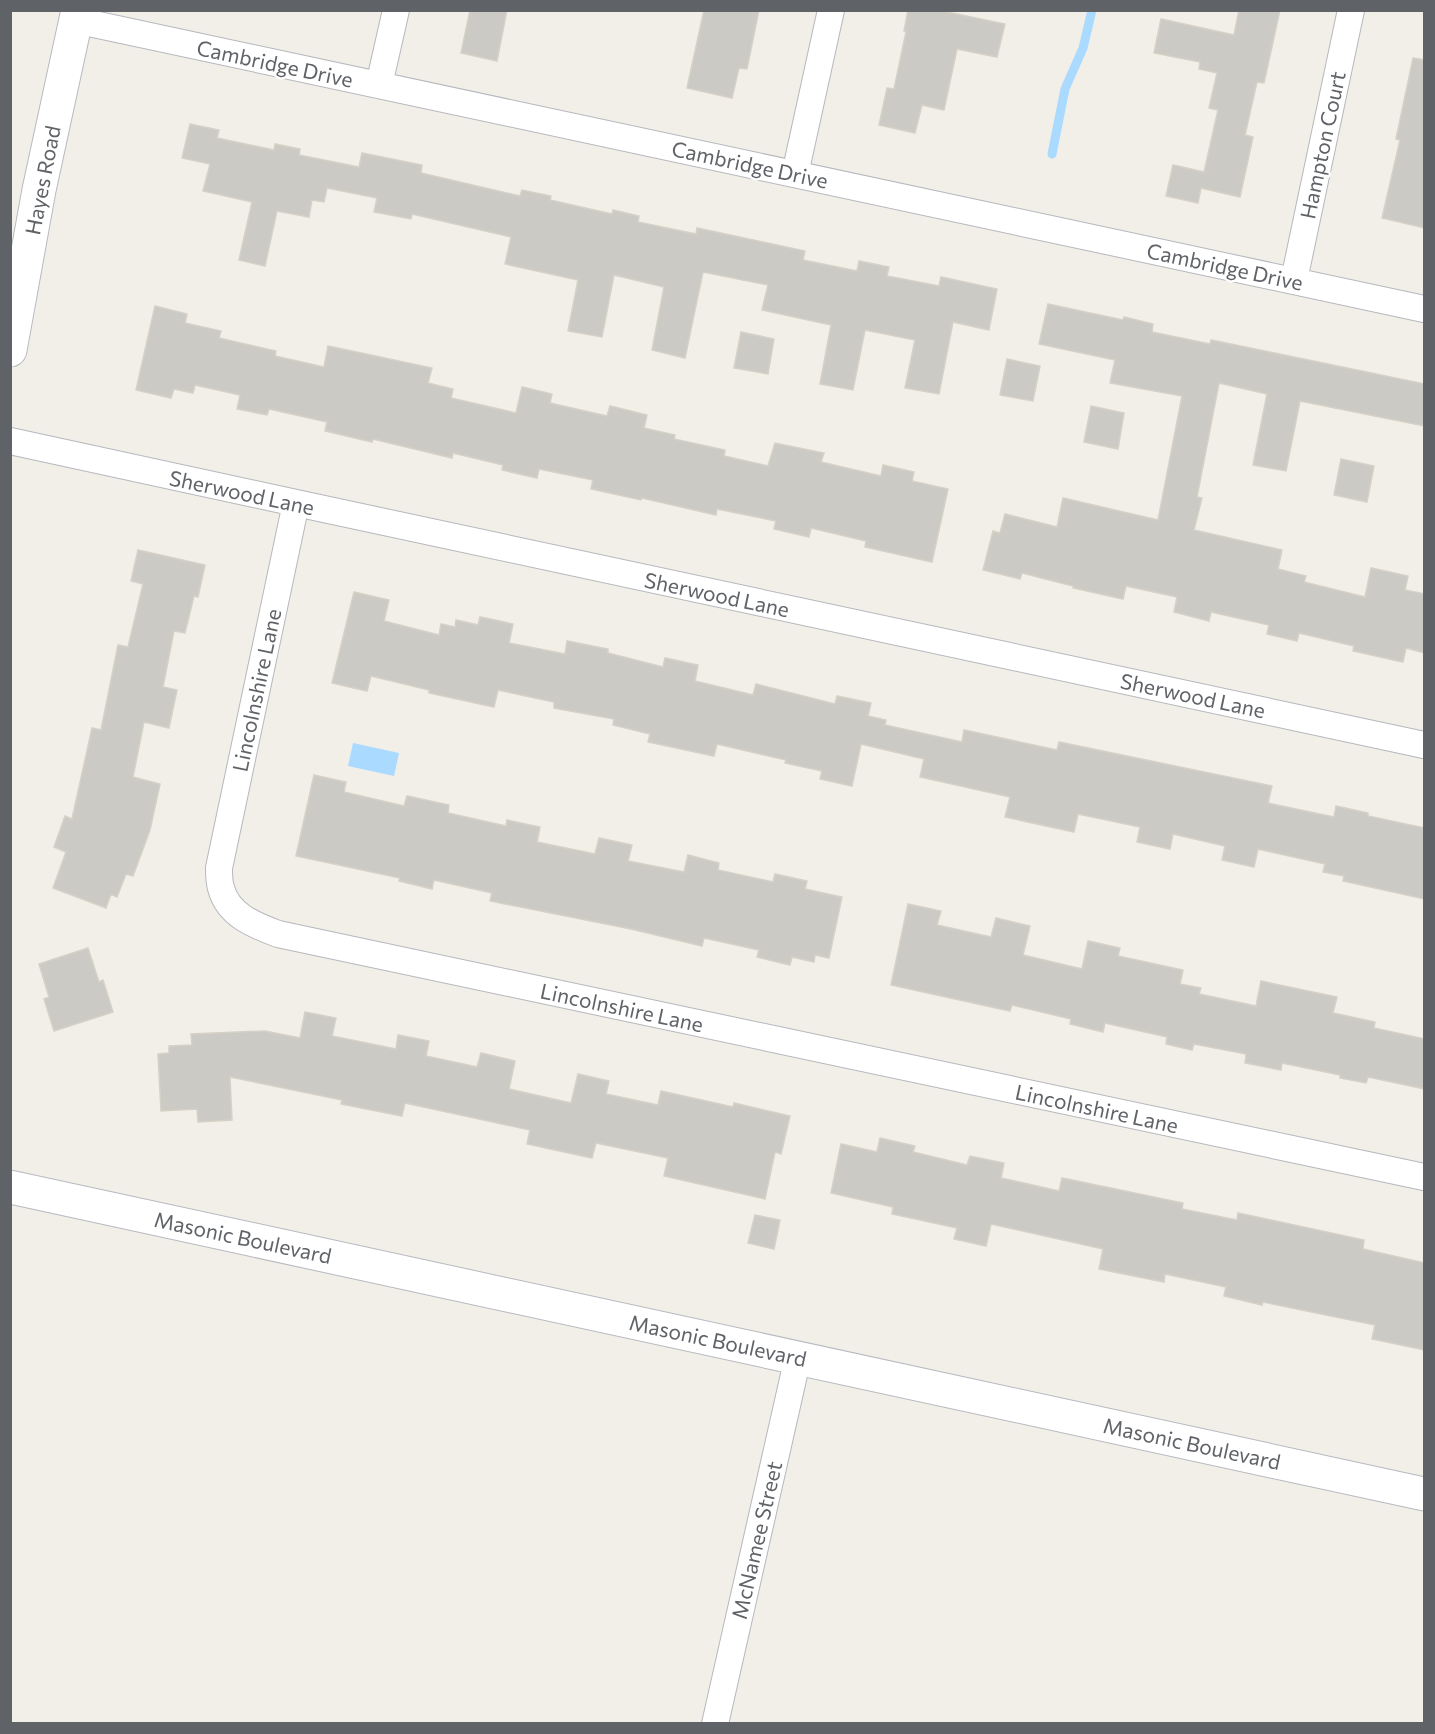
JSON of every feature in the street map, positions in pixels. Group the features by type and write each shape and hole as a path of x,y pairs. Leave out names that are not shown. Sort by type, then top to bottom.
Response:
{"street":[{"path":"380,85 396,10"},
{"path":"795,174 831,10"},
{"name":"Hampton Court","path":"1293,280 1351,10"},
{"name":"Cambridge Drive","path":"76,15 380,85 1425,309"},
{"name":"Hayes Road","path":"10,350 39,190 76,15"},
{"name":"Sherwood Lane","path":"10,441 1425,745"},
{"name":"Lincolnshire Lane","path":"296,503 219,868 221,889 229,906 250,924 278,934 1425,1177"},
{"name":"Masonic Boulevard","path":"10,1187 1425,1494"},
{"name":"McNamee Street","path":"715,1724 798,1357"}],"water":[{"path":"353,743 399,753 394,776 348,766"}],"building":[{"path":"470,10 507,10 497,61 461,53"},
{"path":"704,10 759,10 747,69 739,68 732,98 687,88"},
{"path":"908,10 938,10 1005,24 997,57 957,49 944,110 922,105 915,133 879,125 887,88 894,89 906,32 904,31"},
{"path":"1239,10 1280,10 1264,83 1257,82 1245,135 1253,137 1240,197 1201,188 1198,203 1166,196 1173,165 1204,172 1218,110 1209,108 1217,73 1199,69 1200,62 1154,53 1161,19 1234,35"},
{"path":"1413,58 1425,60 1425,228 1382,218 1400,140 1396,139"},
{"path":"190,124 219,130 217,138 274,150 275,144 300,149 299,155 359,167 362,153 422,165 421,173 520,196 522,190 551,196 550,200 612,214 613,210 639,216 638,222 696,234 697,228 805,251 803,260 857,271 859,261 889,267 887,276 939,286 941,277 997,289 989,330 953,322 939,394 905,388 915,340 865,330 853,390 820,384 831,325 762,310 768,285 703,272 685,358 652,350 664,287 614,275 602,337 568,331 578,280 505,264 511,237 412,214 411,219 374,212 377,198 327,188 324,202 312,200 309,217 277,211 265,266 239,260 252,202 203,191 210,164 182,158"},
{"path":"1048,304 1153,324 1152,332 1210,344 1211,340 1425,384 1425,426 1300,401 1286,471 1253,465 1267,394 1219,383 1197,497 1202,498 1194,530 1282,550 1278,569 1306,576 1304,582 1365,597 1371,568 1408,576 1405,590 1425,594 1425,653 1406,648 1403,662 1353,651 1354,646 1299,633 1297,641 1267,634 1269,625 1211,612 1209,621 1174,612 1177,597 1126,586 1123,599 1073,588 1073,586 1022,573 1020,579 983,570 993,531 1000,533 1005,514 1057,527 1063,498 1158,520 1182,396 1110,383 1115,360 1039,344"},
{"path":"155,306 187,314 185,323 221,331 219,338 276,351 275,356 324,367 328,346 432,368 428,383 453,389 451,398 516,413 522,387 552,394 550,403 607,416 610,406 647,415 644,428 675,435 674,439 725,450 724,456 768,466 775,443 824,453 821,462 881,476 883,465 914,472 912,481 948,489 932,562 865,547 866,541 811,528 809,537 774,529 776,521 717,509 716,515 591,489 593,480 539,469 537,478 502,470 503,465 453,453 452,458 373,439 372,442 325,431 327,422 269,409 267,415 237,409 240,395 195,385 193,393 174,389 171,398 136,390"},
{"path":"741,332 774,339 768,374 734,368"},
{"path":"1007,359 1040,366 1033,401 1000,395"},
{"path":"1091,406 1124,413 1118,449 1084,442"},
{"path":"1341,459 1374,466 1367,502 1334,495"},
{"path":"138,550 205,565 198,597 194,596 185,633 174,631 163,687 177,690 169,728 144,722 133,777 160,784 150,830 133,876 126,874 117,897 111,894 106,908 53,888 66,852 54,847 65,816 72,819 92,728 101,730 118,645 128,647 143,584 131,581"},
{"path":"354,592 389,600 384,621 439,635 441,624 455,627 456,620 478,625 480,617 513,624 509,643 565,654 567,641 608,649 608,653 663,667 665,658 698,665 695,681 753,695 756,684 835,704 837,696 871,703 868,716 886,720 885,725 962,742 964,730 1057,750 1059,742 1272,786 1268,803 1334,817 1336,806 1368,813 1368,816 1425,828 1425,899 1343,881 1344,876 1323,872 1325,864 1258,849 1254,867 1222,860 1225,846 1173,834 1170,849 1137,842 1140,827 1078,814 1074,832 1005,817 1010,797 920,777 924,759 861,744 852,786 820,779 822,771 717,744 714,756 648,742 650,734 613,725 614,719 554,708 554,702 498,690 494,707 429,693 429,690 371,676 367,691 332,683"},
{"path":"314,775 346,782 344,792 404,806 407,796 449,805 448,813 506,826 507,820 540,827 537,842 595,854 599,838 632,845 628,861 684,872 688,855 719,863 718,870 773,882 775,874 807,881 805,889 842,897 829,958 815,955 814,962 792,957 790,965 757,957 759,950 704,938 702,946 631,929 490,901 492,893 434,880 432,889 399,881 400,878 296,856"},
{"path":"908,904 941,911 937,925 991,937 996,918 1030,926 1023,955 1082,969 1088,941 1120,948 1118,956 1183,970 1180,984 1201,988 1199,994 1256,1006 1261,981 1337,997 1333,1013 1375,1022 1374,1028 1425,1039 1425,1089 1368,1077 1366,1083 1282,1063 1281,1070 1245,1063 1246,1054 1194,1044 1192,1050 1166,1044 1167,1037 1105,1023 1103,1032 1070,1024 1071,1019 1012,1005 1010,1011 891,985"},
{"path":"88,948 99,982 103,980 113,1012 54,1031 44,999 49,997 39,964"},
{"path":"305,1012 336,1018 332,1036 396,1049 398,1035 429,1041 426,1056 477,1067 481,1053 515,1061 509,1089 571,1103 578,1074 609,1081 606,1094 658,1105 661,1091 733,1107 734,1103 790,1116 781,1154 775,1152 765,1199 664,1176 668,1158 596,1143 592,1158 527,1144 530,1130 405,1103 402,1116 341,1104 342,1100 230,1077 232,1120 198,1122 197,1109 161,1111 158,1054 169,1053 169,1046 192,1045 191,1034 265,1031 300,1038"},
{"path":"880,1138 915,1146 913,1152 967,1165 970,1156 1004,1163 1001,1178 1059,1191 1062,1178 1183,1203 1182,1209 1237,1220 1238,1213 1364,1240 1363,1249 1425,1263 1425,1350 1372,1339 1375,1325 1224,1296 1226,1287 1165,1274 1164,1282 1099,1269 1103,1249 991,1224 986,1246 954,1239 957,1228 892,1214 893,1207 831,1193 841,1144 877,1152"},
{"path":"755,1215 780,1220 774,1249 748,1243"}],"waterway":[{"path":"1052,154 1065,89 1083,48 1092,10"}]}
